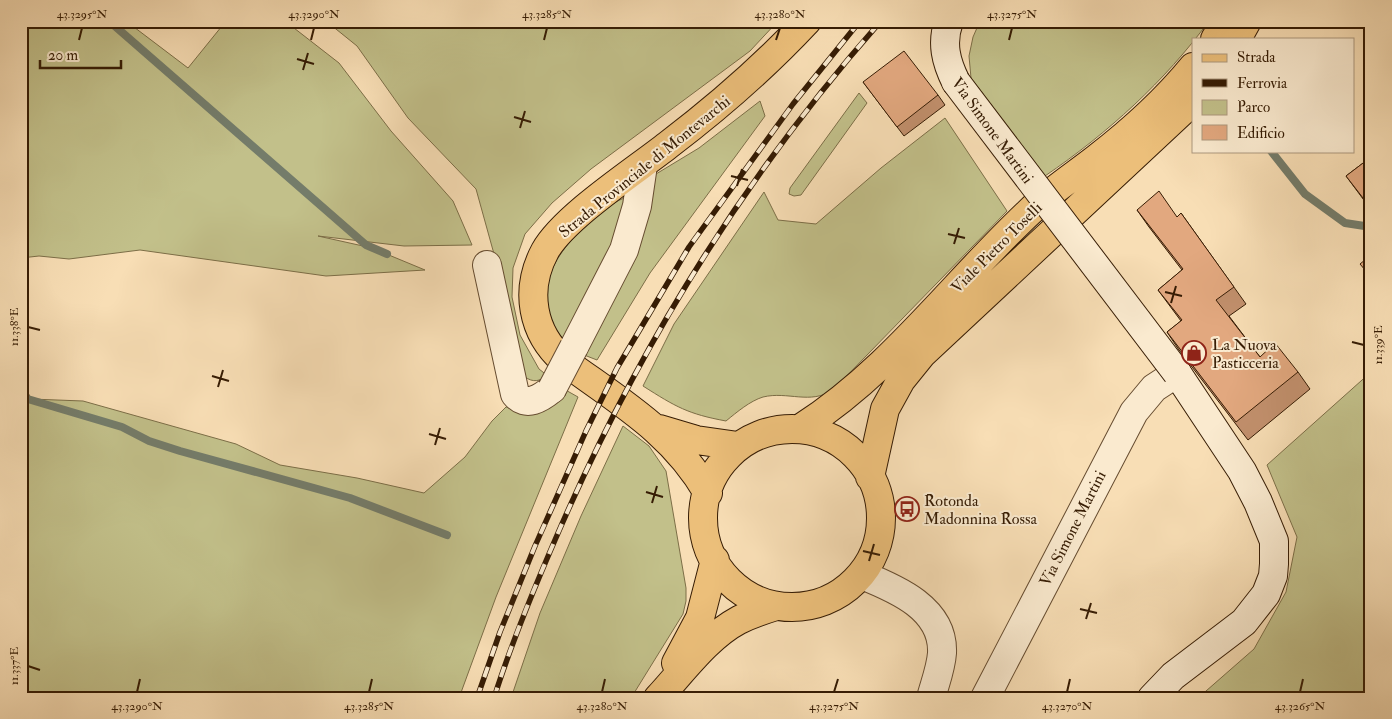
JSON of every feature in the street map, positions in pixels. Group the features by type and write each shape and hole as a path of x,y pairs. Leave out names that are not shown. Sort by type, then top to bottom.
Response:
{"main road":[{"name":"Strada Provinciale di Montevarchi","path":"708,493 685,458 657,429 557,356 545,341 538,326 533,302 536,272 551,241 581,213 746,82 807,21"},
{"path":"1216,38 1226,21"},
{"path":"1238,38 1248,21"},
{"name":"Viale Pietro Toselli","path":"801,428 831,409 869,377 1040,202 1127,134 1164,100 1192,68"},
{"name":"Viale Pietro Toselli","path":"870,477 885,409 900,380 922,354 1192,102"},
{"name":"Viale Pietro Toselli","path":"801,428 837,442 861,462 870,477 876,495 879,530 877,547 862,575 844,592 818,604 786,608 762,602 738,588 715,560 704,522 708,493 719,466 738,446 770,429 801,428"},
{"name":"Strada Provinciale di Montevarchi","path":"657,429 696,440 738,446"},
{"name":"Viale Pietro Toselli","path":"657,698 696,628 715,560"},
{"name":"Viale Pietro Toselli","path":"657,698 720,633 738,620 776,606"}],"street":[{"name":"Via Simone Martini","path":"949,21 945,35 945,50 949,68 956,82 1177,373 1242,471 1258,502 1274,541 1273,570 1266,594 1244,622 1173,676 1152,698"},
{"path":"487,265 514,394 523,400 532,401 541,398 552,389 626,244 637,206 643,164"},
{"name":"Via Simone Martini","path":"985,698 1134,412 1154,388 1177,373"},
{"path":"862,575 895,589 920,606 934,620 940,635 942,651 931,698"}],"green space":[{"path":"21,21 126,21 188,68 226,21 285,21 339,63 391,131 453,201 472,245 404,246 318,236 372,248 425,270 326,276 140,250 69,259 39,256 21,258"},
{"path":"326,21 778,21 750,51 591,169 552,203 525,234 513,268 512,297 520,335 539,369 548,376 534,381 521,374 494,254 476,189 408,118 357,46"},
{"path":"980,21 1209,21 1196,38 1192,38 1192,43 1174,64 1134,105 1091,142 1045,176 971,78 969,56 973,37"},
{"path":"859,93 867,103 801,195 794,196 789,194 790,188"},
{"path":"760,101 765,116 650,273 597,360 579,353 647,186 656,174 699,148"},
{"path":"945,118 1007,211 833,390 816,397 781,395 763,397 748,404 726,421 702,416 683,409 643,386 674,324 764,192 778,220 816,224 881,168"},
{"path":"628,197 630,207 566,342 553,325 547,308 546,292 550,275 557,259 581,230 610,206"},
{"path":"1371,372 1371,690 1359,698 1198,698 1254,649 1286,592 1297,537 1267,465"},
{"path":"21,377 31,399 83,401 236,444 280,465 357,478 424,493 465,457 492,421 506,407 541,407 562,388 578,397 496,597 459,698 21,698"},
{"path":"623,426 649,446 666,471 686,588 683,614 631,698 511,698 540,613 581,516"}],"building":[{"path":"904,51 938,95 897,127 863,82"},
{"path":"1371,52 1371,60 1367,55"},
{"path":"1371,157 1371,191 1363,198 1346,176"},
{"path":"1159,191 1177,217 1181,213 1234,287 1216,300 1260,357 1275,343 1298,372 1236,422 1167,332 1182,320 1158,290 1183,269 1137,210"},
{"path":"1371,255 1371,277 1360,264"}],"waterway":[{"path":"109,21 366,245 387,254"},
{"path":"1272,152 1305,194 1345,223 1371,227"},
{"path":"21,397 122,427 149,441 180,451 350,498 447,535"}],"railway":[{"path":"477,698 500,632 535,546 586,431 617,368 689,247 793,104 860,21"},
{"path":"494,698 523,618 555,540 621,401 658,333 697,267 739,203 784,140 881,21"}],"place":[{"name":"La Nuova Pasticceria","path":"1194,353"},
{"name":"Rotonda Madonnina Rossa","path":"907,509"}]}
